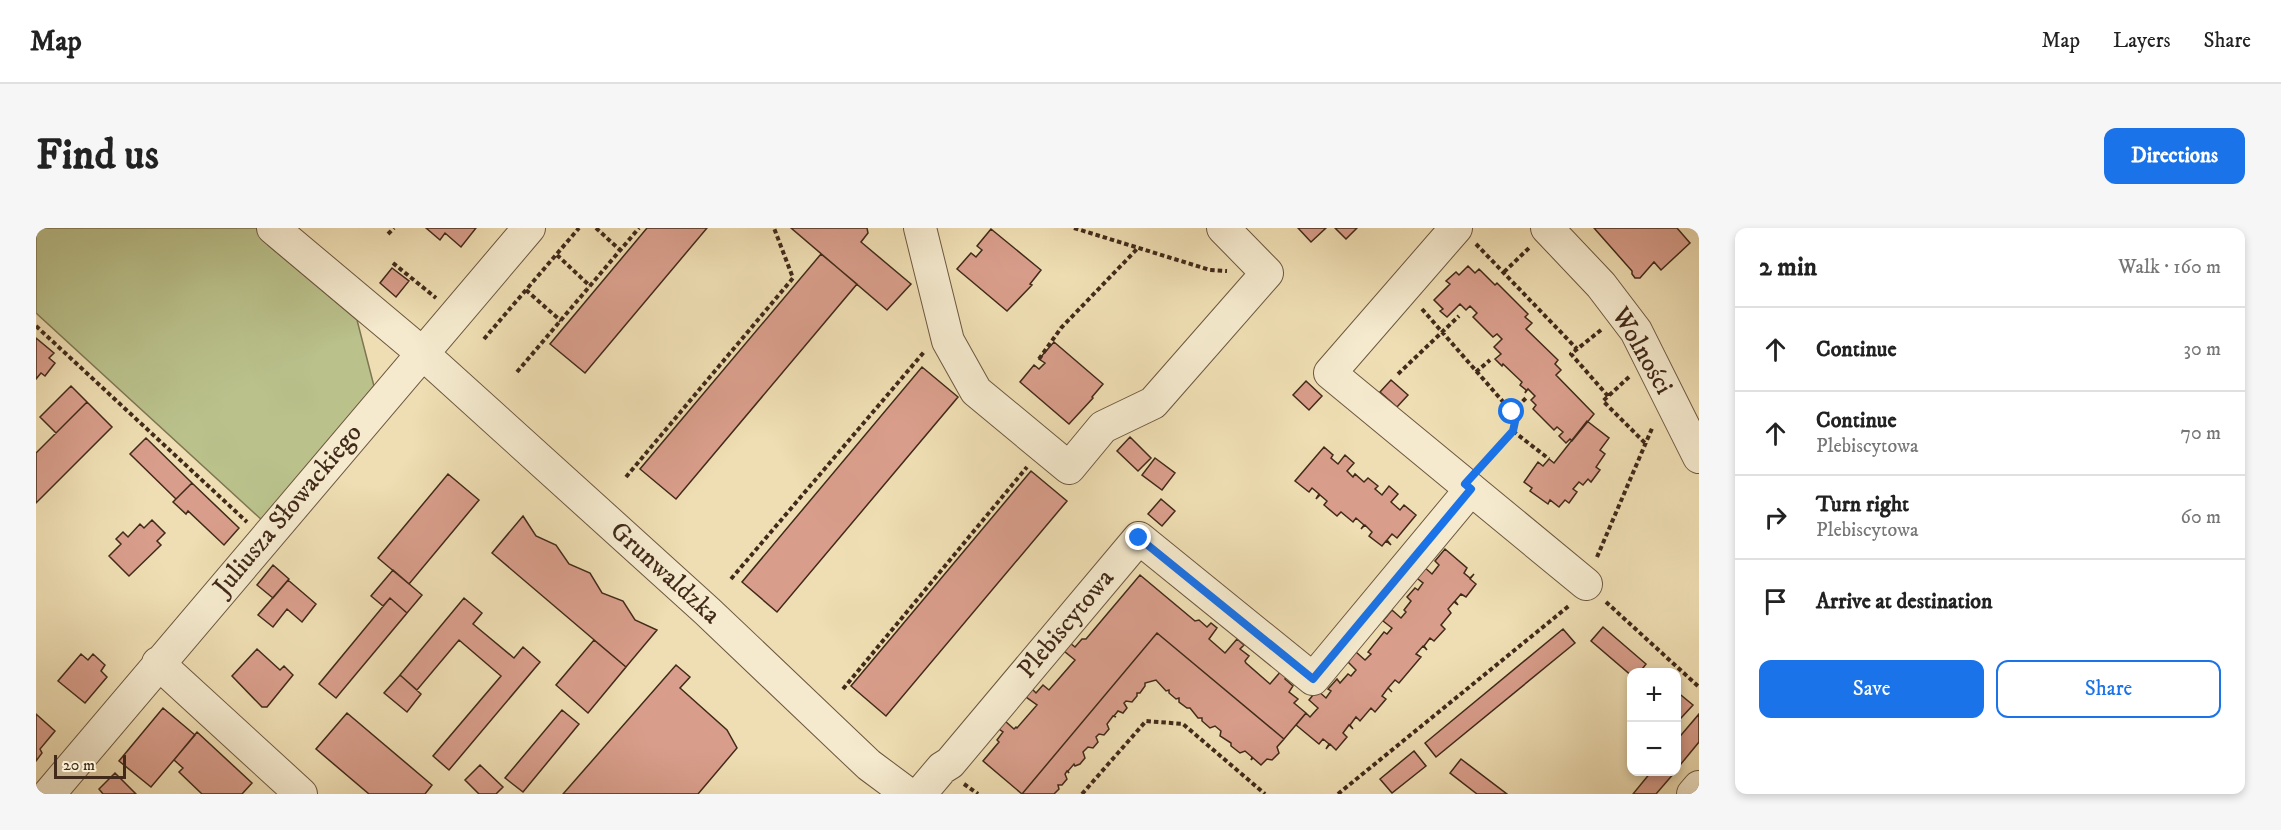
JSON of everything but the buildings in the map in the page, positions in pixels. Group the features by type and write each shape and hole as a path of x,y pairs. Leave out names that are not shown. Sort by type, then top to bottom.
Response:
{"street":[{"name":"Grunwaldzka","path":"273,228 422,353 707,611 869,765 905,792"},
{"name":"Juliusza Słowackiego","path":"62,789 159,663 529,228"},
{"path":"920,228 948,341 976,391 1069,468 1103,427 1153,403 1267,273 1223,228"},
{"path":"1466,235 1404,288 1330,373 1586,584"},
{"name":"Wolności","path":"1540,235 1601,285 1636,331 1699,457"},
{"name":"Plebiscytowa","path":"905,792 950,763 1139,538 1313,679 1468,486"},
{"path":"159,663 301,794"},
{"path":"1693,794 1699,787"}],"path":[{"path":"388,234 394,228"},
{"path":"484,339 579,228"},
{"path":"596,228 620,250"},
{"path":"518,372 639,228"},
{"path":"1074,228 1210,270 1267,273"},
{"path":"626,477 793,278 776,229"},
{"path":"1466,235 1577,349"},
{"path":"1504,272 1540,235"},
{"path":"1039,358 1061,328 1137,248"},
{"path":"556,255 590,286"},
{"path":"393,262 438,300"},
{"path":"1404,288 1516,417 1513,431 1468,486"},
{"path":"526,290 561,321"},
{"path":"1398,374 1459,316"},
{"path":"1606,325 1571,354 1608,396"},
{"path":"36,326 264,538"},
{"path":"731,579 926,350"},
{"path":"1476,372 1490,360"},
{"path":"1637,370 1603,401 1646,444"},
{"path":"1338,794 1576,601 1586,584 1667,394"},
{"path":"1512,412 1526,398"},
{"path":"1513,431 1549,459"},
{"path":"843,688 1028,466"},
{"path":"1586,584 1699,687"},
{"path":"1082,794 1146,722 1182,724 1265,794"}],"green space":[{"path":"36,228 277,228 268,245 357,320 374,386 264,522 36,313"}],"route":[{"path":"1139,538 1313,679 1471,489 1465,484 1513,431 1516,417 1512,412"}]}
